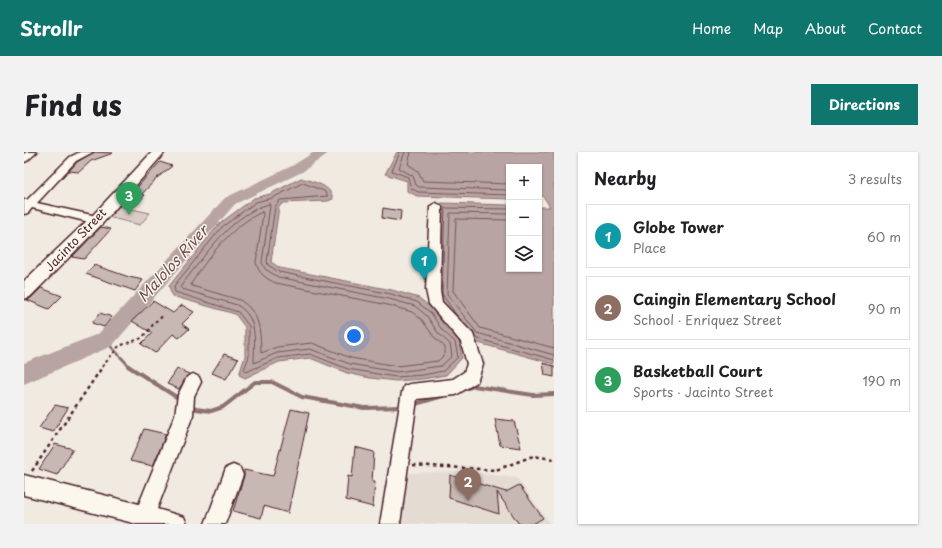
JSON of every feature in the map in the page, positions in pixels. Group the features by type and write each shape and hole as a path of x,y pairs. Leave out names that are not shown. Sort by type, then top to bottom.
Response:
{"main road":[{"name":"Jacinto Street","path":"24,292 97,220 159,152"}],"street":[{"path":"24,159 32,152"},
{"path":"26,206 73,159 88,152"},
{"path":"26,206 97,220"},
{"path":"390,524 410,392 456,387 471,377 475,364 468,339 436,304 433,290 436,208"},
{"path":"144,516 184,415 190,389"},
{"path":"215,524 233,475"},
{"path":"26,482 177,524"}],"path":[{"path":"26,482 107,360 119,346 142,338 156,321 163,316"},
{"path":"400,465 496,470 533,456 554,459"}],"shaded area":[{"path":"118,206 150,213 140,225 108,217"},
{"path":"466,472 517,478 550,524 398,524 406,473"}],"water":[{"path":"397,152 554,152 554,364 471,341 438,296 441,203 506,205 506,272 542,272 542,207 550,207 542,196 542,164 506,164 506,199 417,196 407,191 407,181 385,174"},
{"path":"301,178 325,187 332,194 333,199 328,201 283,203 279,207 271,262 280,268 392,290 419,298 434,310 445,327 459,340 462,358 446,375 423,379 396,381 370,378 347,373 310,358 279,362 245,378 239,375 245,356 245,327 235,314 172,296 169,286 219,224 254,198 270,194"}],"building":[{"path":"94,152 113,153 91,161 79,172 69,171 77,162"},
{"path":"160,162 172,166 157,178 142,194 145,195 135,206 122,204"},
{"path":"383,208 401,211 400,221 382,218"},
{"path":"101,227 111,229 84,259 72,257"},
{"path":"94,265 129,277 143,280 135,291 86,274"},
{"path":"41,288 62,296 49,309 27,300"},
{"path":"153,301 173,313 182,305 194,312 182,324 189,329 179,338 173,334 155,353 141,344 152,333 132,321"},
{"path":"100,313 112,317 104,327 92,323"},
{"path":"224,354 238,359 226,379 212,373"},
{"path":"543,363 554,366 554,377 545,375"},
{"path":"177,369 189,374 179,389 167,384"},
{"path":"55,405 68,408 53,432 39,428"},
{"path":"291,409 309,413 288,513 264,506 261,518 233,511 244,476 244,470 273,476"},
{"path":"495,419 514,421 521,448 500,445"},
{"path":"144,429 166,434 153,466 130,461"},
{"path":"55,444 73,449 57,475 39,469"},
{"path":"355,447 374,452 372,482 375,482 373,507 346,500 348,476 352,477"},
{"path":"450,475 506,492 519,485 543,518 533,524 519,524 497,492 499,514 449,498"}],"waterway":[{"name":"Malolos River","path":"24,374 105,340 230,201 297,169 323,152"},
{"path":"105,340 130,367"},
{"path":"128,366 181,400"},
{"path":"190,406 196,409 211,411 223,407 255,382 272,382 302,397 364,408 403,407"},
{"path":"462,390 474,386 533,395 554,394"},
{"path":"412,405 443,396"}],"place":[{"name":"Basketball Court","path":"129,215"},
{"name":"Globe Tower","path":"424,280"},
{"name":"Caingin Elementary School","path":"468,501"}]}
